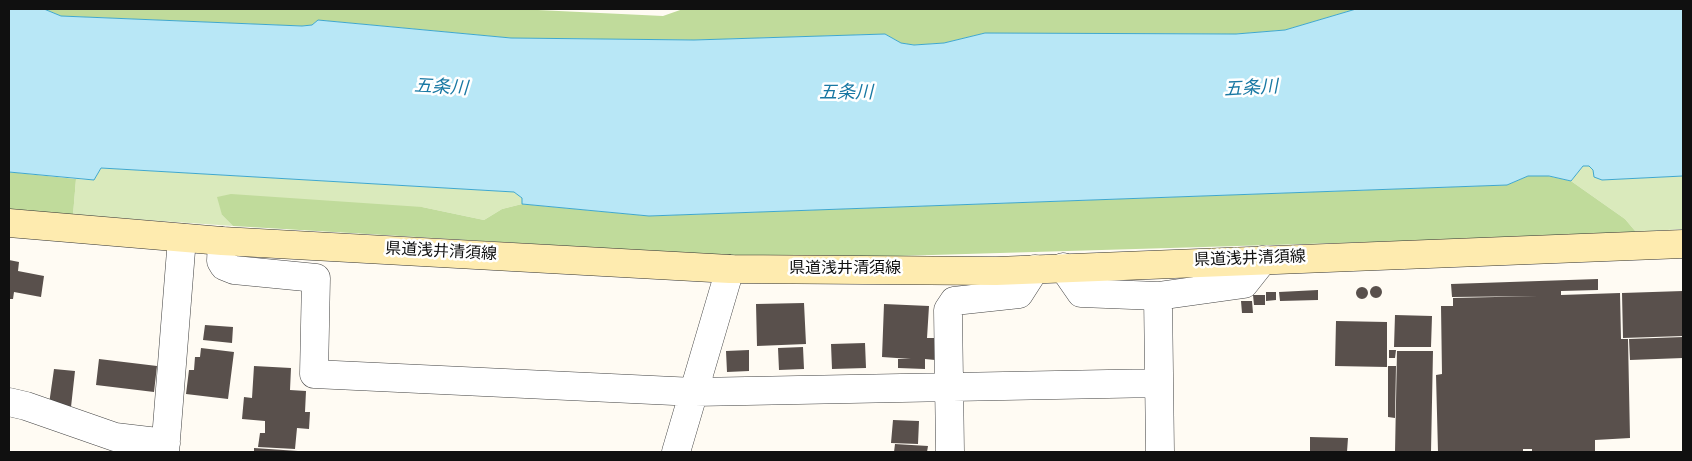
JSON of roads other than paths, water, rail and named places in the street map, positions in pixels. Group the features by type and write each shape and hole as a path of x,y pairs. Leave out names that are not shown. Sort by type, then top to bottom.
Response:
{"main road":[{"name":"県道浅井清須線","path":"9,222 222,241 730,269 996,271 1683,244"}],"street":[{"path":"9,402 26,406 115,437 166,448 182,238"},
{"path":"222,241 221,260 224,266 234,270 316,278 314,374 694,392 1159,383"},
{"path":"1063,267 1082,293 1158,296 1244,284 1263,260"},
{"path":"676,452 730,269"},
{"path":"950,452 948,310 954,301 1018,294 1035,269"},
{"path":"1158,296 1160,452"}],"water":[{"name":"五条川","path":"9,9 44,9 61,16 302,26 312,25 318,20 511,38 694,40 885,34 901,43 914,45 944,43 985,33 1236,34 1285,30 1356,9 1683,9 1683,176 1602,180 1594,177 1593,170 1589,166 1583,166 1571,181 1549,176 1528,176 1507,185 649,216 522,204 522,198 514,192 101,168 94,180 9,172"}]}
